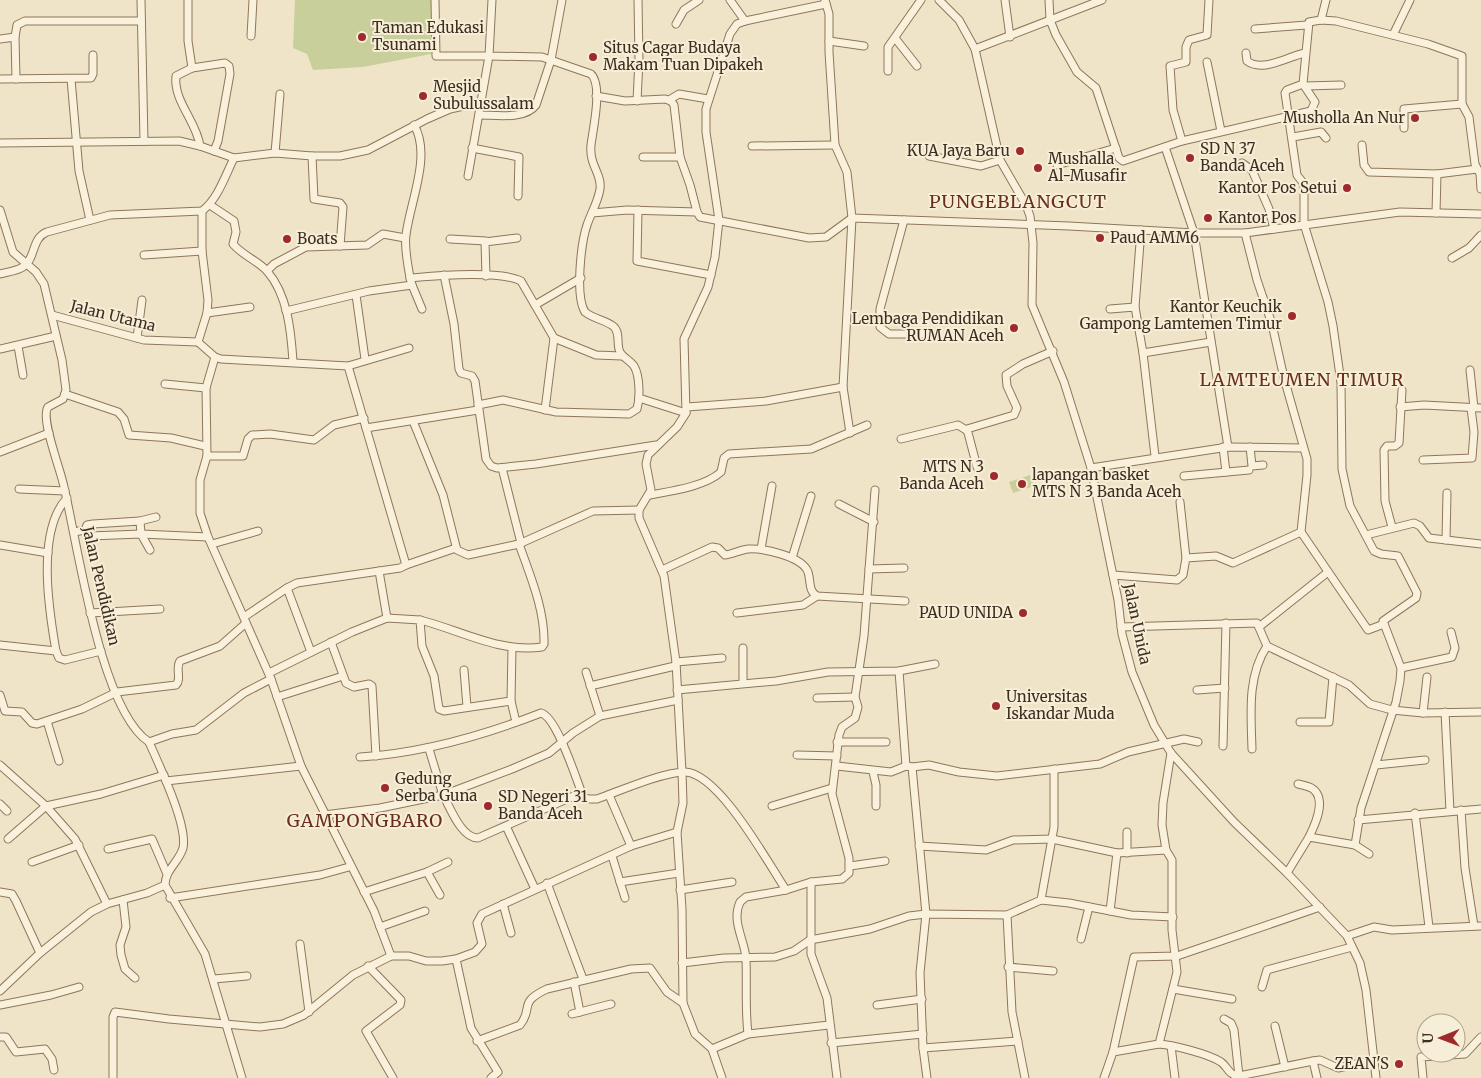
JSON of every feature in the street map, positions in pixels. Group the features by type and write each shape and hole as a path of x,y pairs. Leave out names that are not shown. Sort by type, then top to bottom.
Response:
{"street":[{"path":"141,0 144,142"},
{"path":"188,0 188,41 192,68"},
{"path":"251,36 253,0"},
{"path":"366,428 413,421 503,400 545,410 577,414 629,414 637,409 638,398 634,368 622,356 615,328 589,316 583,309 580,290 584,239 598,200 600,183 590,155 596,82 592,75 551,60 533,56 436,56 435,0"},
{"path":"468,176 489,56 492,0"},
{"path":"479,115 523,114 531,111 536,105 551,60 562,0"},
{"path":"637,101 639,60 638,0"},
{"path":"676,24 684,10 699,0"},
{"path":"730,0 744,21"},
{"path":"888,71 888,47 920,0"},
{"name":"Jalan Unida","path":"939,0 959,20 975,49 1000,160 1026,205 1032,225 1032,305 1053,351 1091,468 1113,576 1121,627 1132,672 1154,725 1171,753 1234,822 1288,873 1346,936 1352,947 1366,990 1376,1078"},
{"path":"1005,0 1010,37"},
{"path":"1049,0 1050,20 1056,35 1077,72 1096,88 1119,158 1125,162 1182,141 1314,109 1315,102 1304,85 1307,26 1310,21 1321,20 1392,34 1462,56 1462,104 1469,117 1481,189"},
{"path":"975,49 1102,0"},
{"path":"1182,141 1173,110 1170,66 1186,62 1186,47 1189,40 1207,35 1209,0"},
{"path":"1321,20 1326,0"},
{"path":"1392,34 1410,0"},
{"path":"722,1078 712,1048 695,1034 683,1003 677,832 682,803 682,772 675,664 667,592 662,570 639,518 639,510 650,495 651,483 646,460 656,445 677,427 686,410 684,338 712,275 719,220 706,132 708,98 733,29 744,21 826,2 829,14 835,145 847,172 852,218 844,387 850,433"},
{"path":"16,79 15,37 17,26 25,21 141,21"},
{"path":"1255,29 1307,26"},
{"path":"0,39 15,37"},
{"path":"895,38 917,66"},
{"path":"829,41 864,46"},
{"path":"1246,53 1247,61 1256,64 1283,61 1293,55 1305,53"},
{"path":"0,79 92,78 93,55"},
{"path":"200,146 199,138 182,103 176,80 178,74 192,68 220,62 229,66 230,74 220,131 214,151"},
{"path":"1207,62 1221,132"},
{"path":"71,79 75,143 90,220"},
{"path":"1341,84 1304,85 1286,91 1297,174 1304,184 1304,224 1328,302 1333,326 1341,383 1342,469 1350,506 1377,553 1398,556 1417,593 1416,598 1384,619 1384,624 1401,668 1396,702 1358,820 1355,845"},
{"path":"275,153 280,94"},
{"path":"596,96 637,101 669,100 679,94 708,98"},
{"path":"669,100 674,105 680,157 697,212 702,218 816,238 831,234 852,218 1194,233 1245,233 1400,212 1481,214"},
{"path":"0,143 179,141 234,158 275,153 340,156 368,150 414,125 450,109 482,102"},
{"path":"1404,128 1404,108 1462,104"},
{"path":"414,125 420,137 421,156 405,238 411,281 422,309"},
{"path":"1293,137 1321,132 1326,138"},
{"path":"1362,144 1364,165 1369,172 1437,174 1477,169"},
{"path":"752,146 835,145"},
{"path":"1165,147 1194,233 1226,447 1226,472"},
{"path":"472,148 519,157 518,196"},
{"path":"1057,166 1116,148"},
{"path":"312,156 314,199 340,203 343,207 340,246"},
{"path":"929,156 981,166 1000,160"},
{"path":"642,157 680,157"},
{"path":"0,274 21,268 27,264 41,234 110,215 143,212 202,211 210,205 234,158"},
{"path":"1242,163 1252,170 1269,209 1274,229"},
{"path":"1436,213 1437,174"},
{"path":"210,205 234,220 236,232 233,242 235,247 268,271 282,298 286,311 291,333 293,361"},
{"path":"0,210 14,252 44,284 66,379 65,394 118,412 124,419 129,435 171,438 205,446"},
{"path":"592,214 638,210 697,212"},
{"path":"638,210 637,261 712,275"},
{"path":"202,211 202,251 207,313 198,342 215,357 228,360 293,361 348,366 365,359 409,348"},
{"path":"904,220 880,309 880,327 889,334 924,334"},
{"path":"1141,230 1135,307 1143,353 1155,456"},
{"path":"1245,233 1257,280 1272,324 1303,448 1307,475 1301,532 1368,630 1384,624"},
{"path":"268,271 274,264 306,247 367,245 383,234 405,238"},
{"path":"1452,258 1469,248 1481,235"},
{"path":"450,239 486,241 517,238"},
{"path":"486,241 486,276"},
{"path":"144,255 202,251"},
{"path":"286,311 444,275 509,277 521,281 554,338 545,410"},
{"path":"444,275 454,324 459,370 475,379 487,462 491,466 502,468 536,464 656,445"},
{"path":"535,305 581,278"},
{"path":"356,295 365,359"},
{"path":"137,338 142,300"},
{"path":"207,313 250,307"},
{"path":"1110,309 1135,307"},
{"name":"Jalan Utama","path":"52,315 137,338 161,342 198,342"},
{"path":"0,349 56,336"},
{"path":"554,338 596,355 622,356"},
{"path":"1143,353 1211,342"},
{"path":"18,346 23,375"},
{"path":"966,430 977,424 1016,414 1017,405 1008,386 1006,375 1023,364 1053,351"},
{"path":"215,357 206,388 205,446 207,456 200,480 200,505 203,524 270,676 301,766 349,867 364,892 391,956"},
{"path":"348,366 406,565"},
{"path":"1423,460 1472,458 1476,408 1470,370"},
{"path":"165,384 206,388"},
{"path":"638,398 686,410 766,401 844,387"},
{"path":"1392,527 1385,501 1384,450 1387,446 1398,446 1402,390"},
{"name":"Jalan Pendidikan","path":"65,394 60,402 46,409 45,419 66,495 90,613 116,692 135,730 149,742 165,778 182,829 184,839 181,854 167,874 164,886"},
{"path":"1400,407 1424,405 1476,408"},
{"path":"207,456 243,456 248,439 252,435 270,434 314,440 334,425 364,418"},
{"path":"413,421 443,495 456,548 462,554 468,555 520,543 593,511 639,510"},
{"path":"650,495 690,485 715,476 721,472 724,458 729,454 811,449 867,424"},
{"path":"901,439 958,425 966,430 977,468"},
{"path":"0,452 49,433"},
{"path":"1091,468 1127,463 1155,456 1226,447 1303,448"},
{"path":"1250,447 1252,466 1263,465"},
{"path":"149,742 172,734 196,730 228,704 270,676 331,642 387,618 420,620 480,640 512,648 540,647 544,642 536,598 520,543 502,468"},
{"path":"1184,476 1249,470"},
{"path":"761,549 772,486"},
{"path":"19,488 66,495 58,509 48,553 47,594 56,651 59,658 66,660 101,651"},
{"path":"748,1034 745,1000 746,958 737,919 740,902 746,897 786,890 811,882 842,879 849,873 850,866 833,800 832,788 838,742 842,727 853,721 857,715 855,697 860,670 870,569 875,490"},
{"path":"1446,540 1447,493"},
{"path":"792,558 811,496"},
{"path":"1113,576 1177,580 1182,575 1186,558 1180,502"},
{"path":"839,504 874,522"},
{"path":"85,530 87,525 92,524 140,521 156,517"},
{"path":"140,521 141,534 150,550"},
{"path":"1366,535 1392,527 1417,524 1429,538 1481,544"},
{"path":"85,530 90,536 141,534 210,540 258,531"},
{"path":"74,532 85,530"},
{"path":"1186,558 1216,556 1233,563 1301,532"},
{"path":"0,545 48,553"},
{"path":"662,570 712,547 726,555 741,550 761,549 792,558 802,564 808,571 811,591 817,596 905,601"},
{"path":"0,695 2,707 6,712 22,712 34,723 47,721 82,709 116,692 177,684 178,664 180,661 220,646 245,620 287,588 313,579 378,571 406,565 456,548"},
{"path":"870,569 904,568"},
{"path":"378,571 387,618"},
{"path":"1259,627 1328,572"},
{"path":"287,588 311,652"},
{"path":"737,614 802,605 817,596"},
{"path":"90,613 160,609"},
{"path":"420,620 422,646 434,676 439,709 444,711 511,701"},
{"path":"1222,746 1226,623"},
{"path":"1121,627 1257,623 1267,646 1349,685 1370,704 1392,710 1423,713 1481,712"},
{"path":"1401,668 1452,658 1455,648 1451,632"},
{"path":"331,642 346,683 351,686 370,684 372,686 376,756"},
{"path":"0,645 56,651"},
{"path":"1252,749 1252,688 1256,670 1267,646"},
{"path":"512,648 511,701 516,722"},
{"path":"743,648 743,684"},
{"path":"590,686 675,664 722,658"},
{"path":"677,690 794,679 816,673 860,670 899,671 935,664"},
{"path":"464,670 467,707"},
{"path":"899,671 926,914 920,973 923,1048 927,1078"},
{"path":"586,672 600,716"},
{"path":"277,697 343,676"},
{"path":"1300,722 1329,722 1333,677"},
{"path":"1423,713 1427,677"},
{"path":"1197,690 1225,688"},
{"path":"817,698 855,697"},
{"path":"324,815 380,808 443,795 549,753 573,733 600,716 678,700"},
{"path":"1445,712 1450,811"},
{"path":"360,757 429,749 541,713 546,714 557,730 583,796"},
{"path":"47,721 59,761"},
{"path":"836,766 873,772 891,772 909,766 929,765 951,771 986,776 1107,762 1128,752 1184,739 1198,742"},
{"path":"838,742 886,742"},
{"path":"429,749 443,795 464,829 470,836 478,838 573,796 583,796 591,800 682,772 699,776 720,794 786,890"},
{"path":"1158,1044 1177,972 1172,930 1172,860 1166,850 1162,824 1163,804 1171,753"},
{"path":"797,755 837,756"},
{"path":"1376,765 1425,760"},
{"path":"0,765 46,806 79,845 107,904"},
{"path":"8,839 46,806 165,778 301,766"},
{"path":"1041,900 1055,810 1054,769"},
{"path":"873,772 876,785 876,806"},
{"path":"1288,873 1316,824 1319,808 1318,797 1311,787 1298,784"},
{"path":"772,806 832,788"},
{"path":"609,795 631,846"},
{"path":"0,804 7,811"},
{"path":"1358,820 1415,813 1481,809"},
{"path":"1346,936 1374,927 1392,930 1478,926 1465,868 1461,810"},
{"path":"1415,813 1429,927"},
{"path":"506,826 535,889"},
{"path":"114,1078 113,1017 115,1012 227,1024 268,1026 298,1019 309,1012 338,985 368,966 391,956 404,956 426,961 456,959 479,949 482,944 477,925 478,917 547,883 631,846 677,832"},
{"path":"1127,832 1127,853"},
{"path":"1309,838 1355,845 1369,854"},
{"path":"108,848 152,839 167,874"},
{"path":"919,846 986,850 1013,840 1052,839 1117,853 1166,850"},
{"path":"32,862 79,845"},
{"path":"1110,911 1117,853"},
{"path":"612,856 625,898"},
{"path":"850,866 885,861"},
{"path":"364,892 428,872 448,862"},
{"path":"170,898 320,875 349,867"},
{"path":"428,872 440,894"},
{"path":"620,882 679,873"},
{"path":"680,890 732,882"},
{"path":"811,882 810,940 813,963 827,998 836,1078"},
{"path":"547,883 583,979"},
{"path":"0,991 40,953 91,912 107,904 164,886 205,954 242,1078"},
{"path":"0,892 10,893 16,900 40,953"},
{"path":"124,900 126,927 120,945 121,955 125,969 135,978"},
{"path":"682,963 724,958 768,958 785,955 810,940 870,929 909,916 926,914 1008,915 1041,900 1110,911 1173,917"},
{"path":"504,904 511,933"},
{"path":"1081,939 1089,907"},
{"path":"1104,1078 1113,1052 1134,957 1176,956 1320,907"},
{"path":"380,927 425,911"},
{"path":"1008,915 1008,967 1012,1012 1025,1078"},
{"path":"300,944 309,1012"},
{"path":"1262,987 1267,970 1352,947"},
{"path":"456,959 471,1028 477,1041 500,1075 491,1078"},
{"path":"368,966 401,1000 400,1005 366,1031 393,1078"},
{"path":"477,1041 520,1025 523,1021 526,1007 535,994 583,979 647,967 655,973 667,992 683,1003"},
{"path":"1008,967 1053,971"},
{"path":"214,979 247,976"},
{"path":"574,982 576,1013 611,1004"},
{"path":"0,1004 51,995 79,987"},
{"path":"1173,989 1232,999"},
{"path":"878,1005 922,999"},
{"path":"1224,1019 1230,1023 1234,1030 1239,1076"},
{"path":"712,1048 748,1034 829,1026"},
{"path":"1275,1026 1284,1067"},
{"path":"831,1043 923,1034"},
{"path":"0,1037 6,1037 14,1050 19,1053 46,1050 52,1059 54,1070"},
{"path":"1422,1078 1421,1057 1465,1054 1481,1037"},
{"path":"923,1048 1018,1041"},
{"path":"1113,1052 1158,1044 1171,1046 1222,1062 1228,1072 1239,1076 1313,1060 1320,1060 1338,1068 1374,1060"},
{"path":"1171,1046 1174,1078"},
{"path":"1313,1060 1317,1078"}],"green space":[{"name":"Taman Edukasi Tsunami","path":"295,0 432,0 431,54 363,67 313,70 307,54 293,48"},
{"name":"lapangan basket MTS N 3 Banda Aceh","path":"1030,475 1034,486 1013,493 1009,482"}],"place":[{"name":"Taman Edukasi Tsunami","path":"362,37"},
{"name":"Situs Cagar Budaya Makam Tuan Dipakeh","path":"593,57"},
{"name":"Mesjid Subulussalam","path":"423,96"},
{"name":"Musholla An Nur","path":"1415,118"},
{"name":"KUA Jaya Baru","path":"1020,151"},
{"name":"SD N 37 Banda Aceh","path":"1190,158"},
{"name":"Mushalla Al-Musafir","path":"1038,168"},
{"name":"Kantor Pos Setui","path":"1347,188"},
{"name":"Kantor Pos","path":"1208,218"},
{"name":"Paud AMM6","path":"1100,238"},
{"name":"Boats","path":"287,239"},
{"name":"Kantor Keuchik Gampong Lamtemen Timur","path":"1292,316"},
{"name":"Lembaga Pendidikan RUMAN Aceh","path":"1014,328"},
{"name":"MTS N 3 Banda Aceh","path":"994,476"},
{"name":"lapangan basket MTS N 3 Banda Aceh","path":"1022,484"},
{"name":"PAUD UNIDA","path":"1023,613"},
{"name":"Universitas Iskandar Muda","path":"996,706"},
{"name":"Gedung Serba Guna","path":"385,788"},
{"name":"SD Negeri 31 Banda Aceh","path":"488,806"},
{"name":"ZEAN'S","path":"1399,1064"}],"district":[{"name":"PUNGEBLANGCUT","path":"1018,202"},
{"name":"LAMTEUMEN TIMUR","path":"1302,380"},
{"name":"GAMPONGBARO","path":"365,821"}]}
